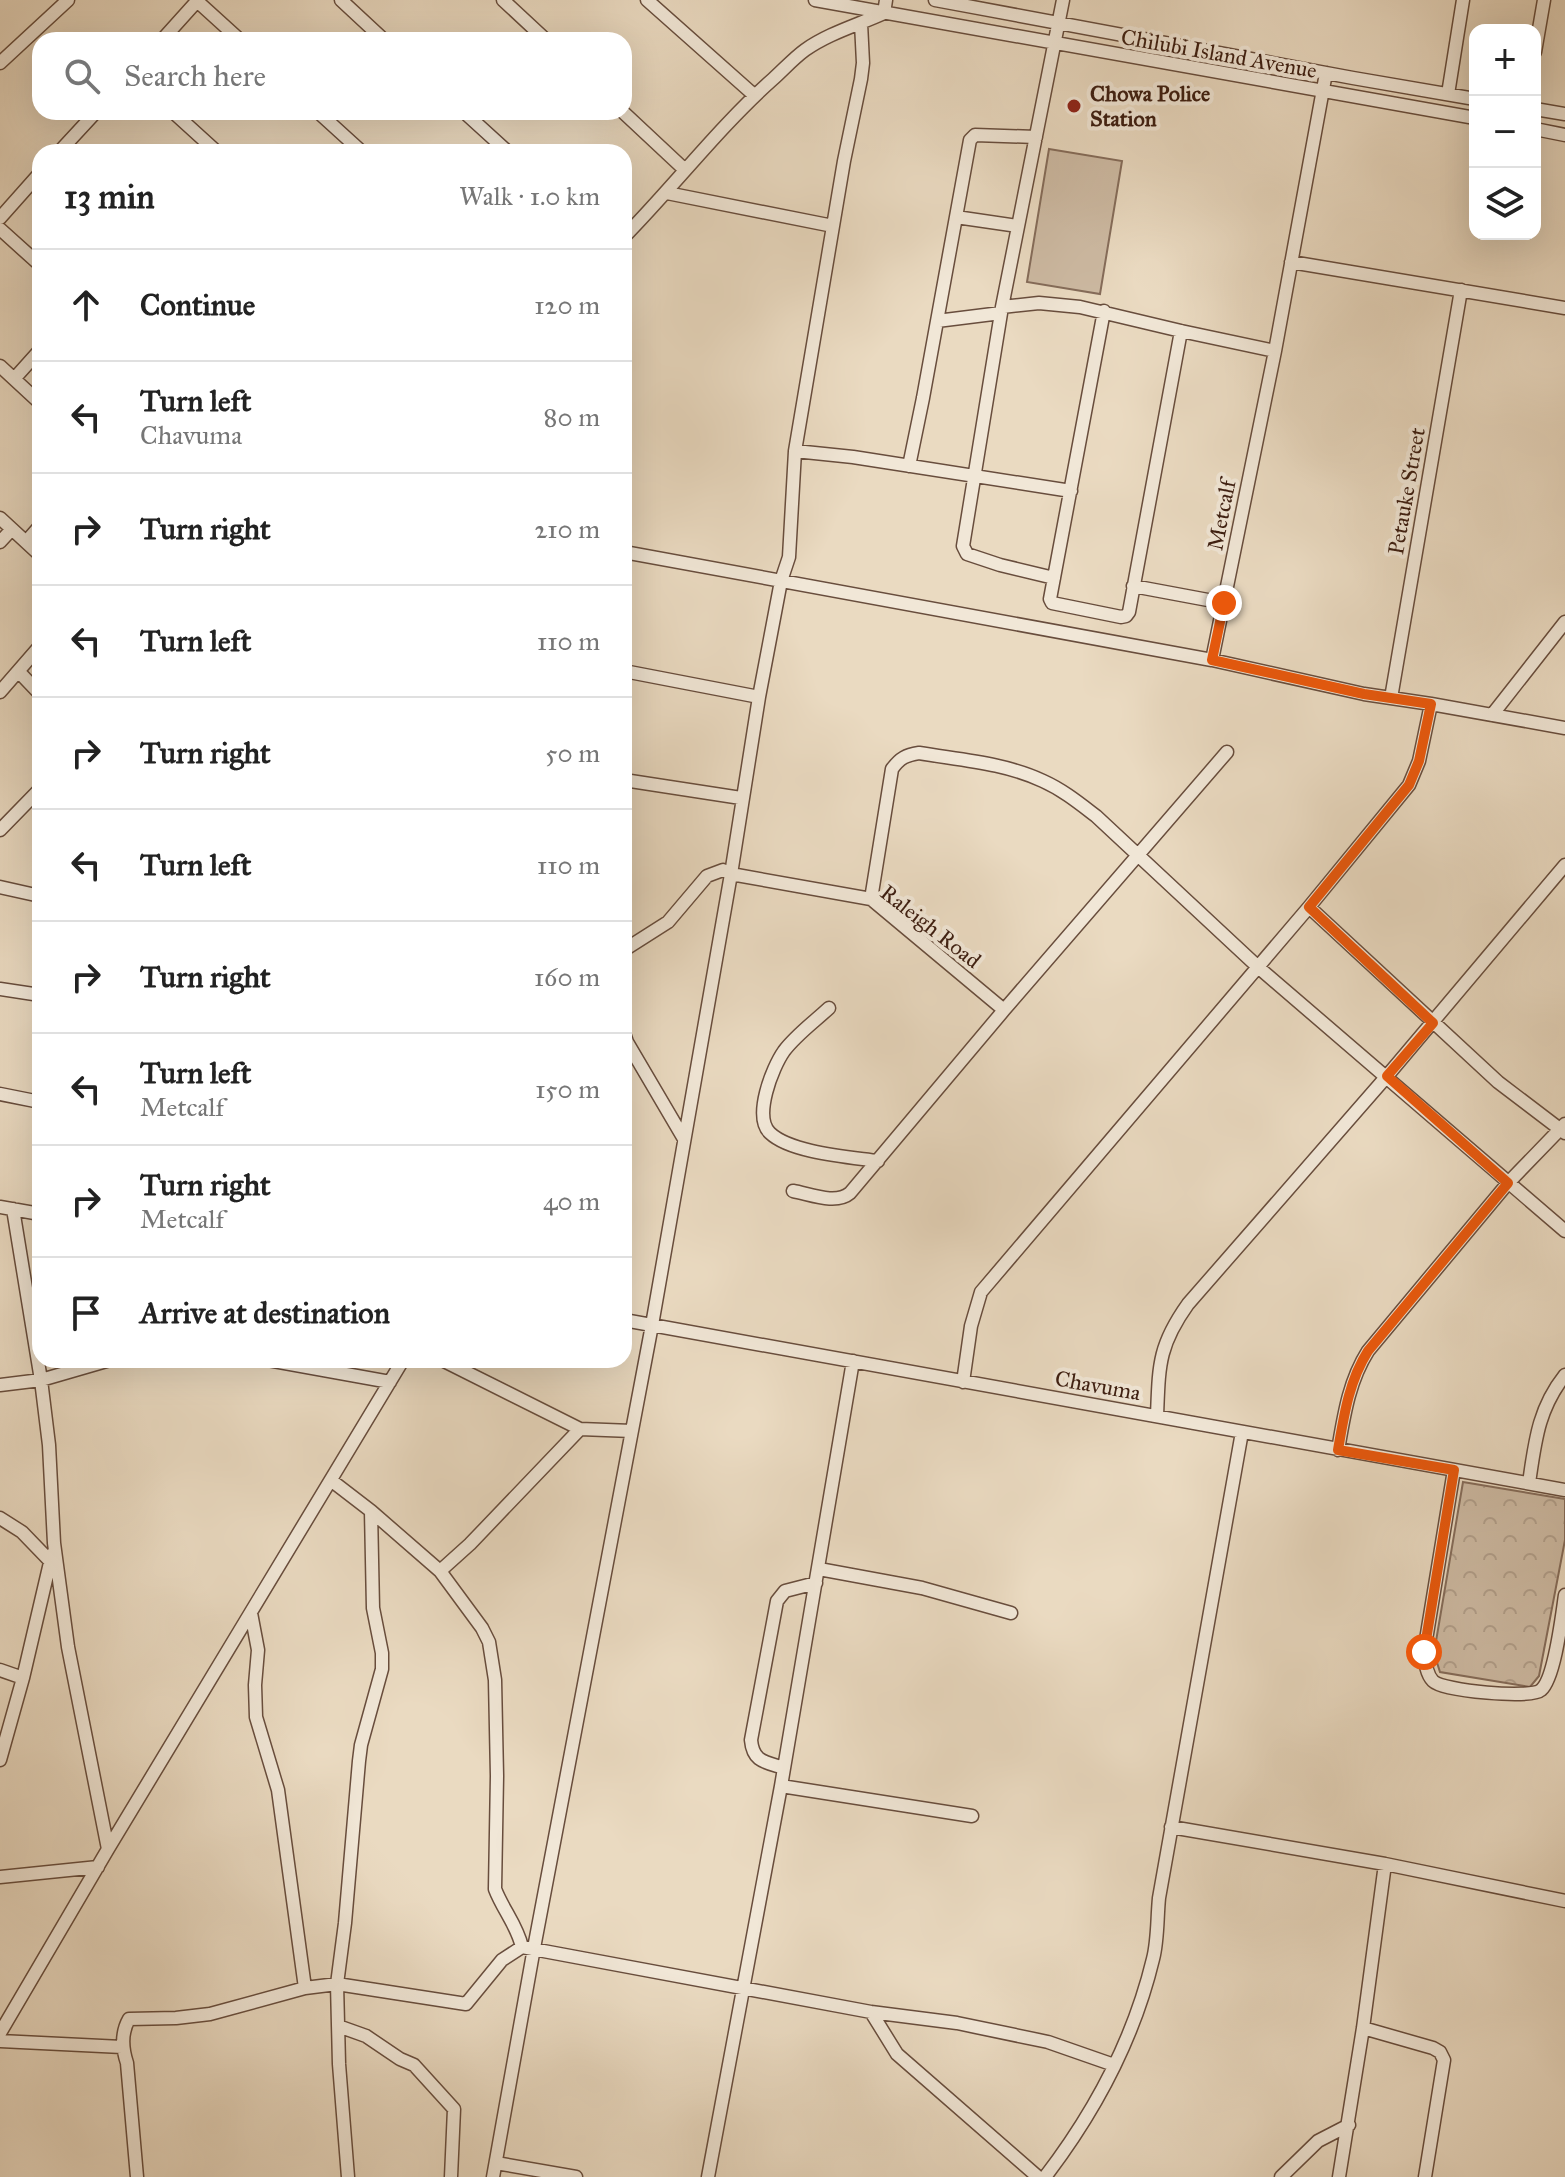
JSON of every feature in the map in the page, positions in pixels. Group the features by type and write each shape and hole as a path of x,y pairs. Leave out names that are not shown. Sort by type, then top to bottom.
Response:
{"street":[{"path":"33,32 68,0"},
{"path":"169,32 198,0 232,32"},
{"path":"341,0 375,32"},
{"path":"503,0 537,32"},
{"path":"647,0 661,6 754,95"},
{"name":"Chilubi Island Avenue","path":"815,0 885,6 1054,44 1469,117"},
{"name":"Chilubi Island Avenue","path":"935,0 1469,98"},
{"path":"1054,578 967,554 963,546 1002,310 1063,0"},
{"path":"1448,94 1463,0"},
{"path":"1540,24 1544,0"},
{"path":"632,229 754,95 804,51 861,23 885,6"},
{"path":"493,2177 528,1948 652,1325 759,697 781,581 789,557 795,451 862,71 861,23"},
{"path":"0,63 32,33"},
{"name":"Metcalf","path":"1212,660 1275,351 1326,73"},
{"path":"1541,110 1565,114"},
{"path":"71,144 90,120"},
{"path":"182,120 208,144"},
{"path":"327,120 353,144"},
{"path":"477,120 500,144"},
{"path":"632,120 685,170"},
{"path":"1541,130 1565,135"},
{"path":"909,466 972,137 1036,137"},
{"path":"0,218 32,182"},
{"path":"667,193 833,226"},
{"path":"956,217 1018,226"},
{"path":"0,229 32,258"},
{"path":"1291,262 1565,308"},
{"name":"Petauke Street","path":"1391,698 1461,290"},
{"path":"937,321 1059,304 1104,311 1275,351"},
{"path":"1104,311 1050,599 1052,603 1126,616 1181,331"},
{"path":"14,379 32,359"},
{"path":"0,366 32,396"},
{"path":"795,451 1071,491"},
{"path":"0,518 32,548"},
{"path":"0,542 12,529"},
{"path":"26,542 32,535"},
{"path":"632,553 1212,660 1364,694 1565,728"},
{"path":"1133,586 1224,603"},
{"path":"1091,637 1095,611"},
{"path":"1492,715 1565,622"},
{"path":"0,692 32,656"},
{"path":"19,672 32,686"},
{"path":"632,673 759,697"},
{"path":"963,1382 971,1326 981,1292 1409,785 1419,761 1431,704"},
{"path":"793,1191 845,1198 1227,752"},
{"path":"871,899 892,769 899,759 919,753 999,767 1041,780 1087,809 1258,967 1565,1231"},
{"path":"632,781 741,798"},
{"path":"0,830 32,797"},
{"path":"1157,1416 1162,1351 1173,1324 1565,865"},
{"path":"632,945 668,922 707,876 723,870 731,874"},
{"name":"Raleigh Road","path":"731,874 871,899 1004,1010"},
{"path":"0,887 32,894"},
{"path":"1309,907 1498,1082 1564,1129 1508,1183 1363,1359 1351,1386 1338,1450"},
{"path":"0,989 32,994"},
{"path":"829,1008 785,1050 777,1063 762,1117 770,1133 803,1149 878,1161"},
{"path":"632,1051 684,1139"},
{"path":"0,1094 32,1100"},
{"path":"32,1213 7,1208 32,1334"},
{"name":"Chavuma","path":"632,1321 1565,1490"},
{"path":"708,2177 781,1786 853,1361"},
{"path":"39,1368 49,1445 54,1543 68,1647 108,1849"},
{"path":"0,1385 41,1380 82,1368"},
{"path":"312,1368 390,1382"},
{"path":"0,2033 398,1368"},
{"path":"458,1368 580,1429 632,1431"},
{"path":"1529,1483 1543,1409 1565,1375"},
{"path":"440,1571 481,1534 580,1429"},
{"path":"1045,2177 1070,2144 1114,2065 1154,1957 1159,1898 1242,1432"},
{"path":"1454,1470 1424,1652 1426,1668 1433,1681 1446,1687 1521,1695 1540,1691 1547,1683 1554,1661 1565,1595"},
{"path":"332,1481 440,1571 482,1628 491,1650 495,1680 495,1889 501,1905 528,1948"},
{"path":"348,2177 337,1984 359,1761 382,1669 373,1608 371,1511"},
{"path":"0,1518 22,1532 50,1561"},
{"path":"0,1760 23,1678 54,1543"},
{"path":"819,1569 922,1588 1011,1613"},
{"path":"784,1768 760,1760 752,1752 751,1740 777,1601 785,1591 816,1583"},
{"path":"251,1613 258,1650 254,1702 256,1717 278,1790 305,1988"},
{"path":"0,1670 23,1678"},
{"path":"781,1786 972,1816"},
{"path":"1171,1827 1385,1864 1565,1901"},
{"path":"1339,2177 1385,1864"},
{"path":"0,1877 98,1867"},
{"path":"137,2177 127,2063 122,2047 129,2019 210,2014 305,1988 337,1984 466,2004 502,1960 528,1948 871,2012 957,2023 1048,2042 1114,2065"},
{"path":"871,2012 897,2054 1038,2177"},
{"path":"338,2026 366,2036 414,2065 454,2109 451,2177"},
{"path":"1363,2028 1433,2048 1440,2052 1444,2060 1425,2177"},
{"path":"0,2041 122,2047"},
{"path":"1281,2177 1318,2141 1349,2125"},
{"path":"496,2163 576,2177"}],"green space":[{"path":"1049,149 1122,161 1100,294 1027,282"},
{"path":"1463,1482 1565,1499 1565,1540 1539,1676 1530,1687 1440,1672 1434,1653"}],"place":[{"name":"Chowa Police Station","path":"1074,106"}],"route":[{"path":"1224,603 1212,660 1364,694 1431,704 1419,761 1409,785 1309,907 1433,1023 1387,1076 1508,1183 1368,1351 1351,1386 1338,1450 1454,1470 1424,1652"}]}
